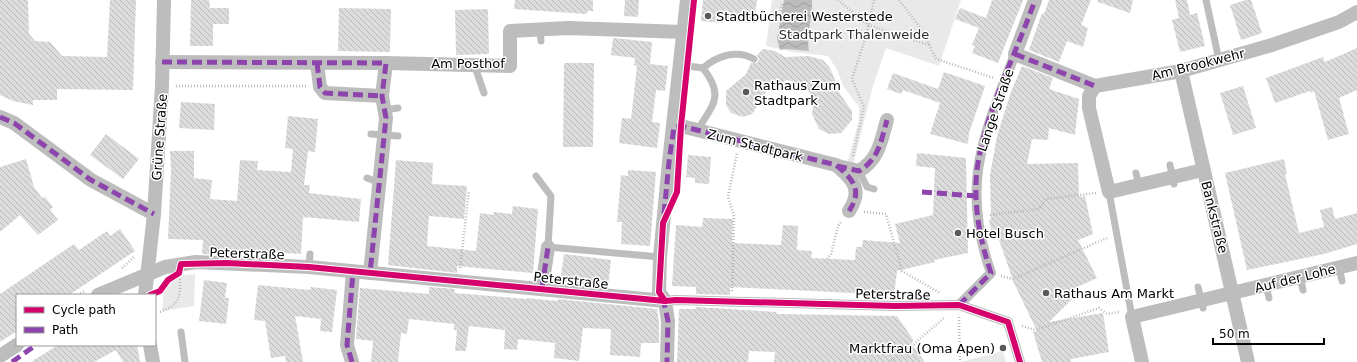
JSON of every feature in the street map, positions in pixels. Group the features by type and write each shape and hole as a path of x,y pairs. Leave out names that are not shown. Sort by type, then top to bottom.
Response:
{"street":[{"name":"Grüne Straße","path":"145,294 154,214 162,86 164,0"},
{"path":"667,362 668,321 665,301 659,292 660,257 687,0"},
{"name":"Lange Straße","path":"991,273 981,245 977,216 976,182 979,159 984,139 1004,81 1035,0"},
{"name":"Am Brookwehr","path":"1095,86 1181,71 1280,43 1338,22 1357,12"},
{"name":"Am Posthof","path":"162,62 474,64 510,66 510,31 540,35 684,32"},
{"path":"1015,54 1095,86 1089,96 1089,108 1109,192 1137,179 1203,170"},
{"path":"317,63 320,87 325,93 388,104"},
{"path":"370,273 373,181 384,135 388,104 386,63"},
{"name":"Bankstraße","path":"1181,71 1203,170 1234,293 1248,362"},
{"path":"0,118 14,123 91,180 154,214"},
{"path":"859,171 869,165 876,154 887,120"},
{"name":"Zum Stadtpark","path":"674,127 681,126 859,171"},
{"name":"Zum Stadtpark","path":"836,166 849,176 856,192 856,201 849,211"},
{"path":"542,288 548,247"},
{"name":"Peterstraße","path":"100,294 147,273 165,267 196,262 310,261 353,272 542,288 665,301 732,301 895,306 959,305"},
{"name":"Auf der Lohe","path":"1132,313 1167,313 1202,305 1234,293 1267,292 1340,274 1357,263"},
{"path":"352,362 347,345 353,272"},
{"path":"991,273 959,305 1008,322 1020,362"},
{"path":"1132,313 1142,362"},
{"path":"0,356 16,346"},
{"path":"150,346 153,362"}],"lane":[{"path":"1206,0 1219,60"},
{"path":"703,68 712,61 724,55 737,54 754,59"},
{"path":"474,64 484,93"},
{"path":"680,65 703,68 713,81 715,92 714,102 697,131"},
{"path":"859,171 868,187 874,189"},
{"path":"536,176 551,196 548,247 660,257"},
{"path":"1109,192 1132,313"},
{"path":"1198,287 1202,305"},
{"path":"181,332 186,362"}],"path":[{"path":"838,0 868,25 929,45"},
{"path":"859,171 852,156 864,106 852,79 874,0"},
{"path":"899,0 922,30 936,59 1004,81"},
{"path":"781,11 782,4"},
{"path":"162,86 311,86"},
{"path":"732,301 734,216 728,197 739,141"},
{"path":"458,282 469,191"},
{"path":"977,216 1039,209 1046,199 1109,192"},
{"path":"827,259 831,254 838,226 849,211 886,214 902,271 959,305"},
{"path":"991,273 1013,279 1116,234"},
{"path":"160,312 172,307 178,300 180,288 179,273"},
{"path":"889,362 914,344 959,305"},
{"path":"959,305 960,362"},
{"path":"1008,322 1035,330 1099,308 1107,314 1132,313"}],"green space":[{"name":"Stadtpark Thalenweide","path":"772,0 961,0 939,66 886,48 873,86 853,165 847,164 859,120 859,107 844,87 836,68 828,56 793,52 766,46"},
{"path":"195,274 194,306 162,311 164,290 175,276"},
{"path":"1003,351 1006,362 960,362"}],"water":[{"path":"784,0 812,0 812,13 808,38 809,51 786,49 780,50 777,39"}],"building":[{"path":"0,0 28,0 29,34 35,41 50,42 62,56 107,57 110,0 136,0 133,90 57,89 57,100 33,100 33,105 13,101 0,95"},
{"path":"191,0 209,0 210,8 229,8 229,24 213,24 213,46 190,46"},
{"path":"515,0 593,0 593,11 588,11 586,14 514,9"},
{"path":"625,0 639,0 638,17 624,16"},
{"path":"703,0 757,0 754,23 723,20 723,23 701,21"},
{"path":"992,0 1023,0 998,63 972,53 975,46 972,45 979,28 955,19 960,8 986,18"},
{"path":"1049,0 1091,0 1081,25 1088,28 1083,47 1067,41 1059,62 1029,50 1042,13 1044,14"},
{"path":"1098,0 1133,0 1130,13 1098,2"},
{"path":"1175,0 1187,0 1190,15 1197,13 1205,46 1180,52 1172,20 1179,18"},
{"path":"1251,0 1262,33 1241,40 1230,5"},
{"path":"339,8 391,9 390,52 338,51"},
{"path":"488,9 489,54 456,55 455,10"},
{"path":"613,38 652,42 650,64 668,66 665,91 656,90 652,122 660,123 657,148 619,143 622,118 631,119 637,66 634,65 635,58 611,55"},
{"path":"1357,48 1357,90 1339,98 1349,134 1328,140 1314,91 1275,103 1266,78 1323,57 1325,62"},
{"name":"Rathaus Zum Stadtpark","path":"763,49 775,51 785,57 809,56 823,60 830,68 837,85 833,84 852,111 852,120 841,133 829,134 819,129 812,114 813,102 805,86 787,80 768,89 752,114 743,117 731,113 726,105 726,91 746,74 751,63 757,63 759,59 757,55"},
{"path":"564,63 594,63 593,147 563,147"},
{"path":"1022,66 1053,78 1049,89 1079,99 1075,135 1049,128 1048,140 1032,139 1027,164 1078,163 1079,197 1085,196 1093,234 1078,240 1097,278 1071,290 1076,295 1049,322 1103,313 1109,352 1071,359 1071,362 1042,362 1033,332 1037,331 1014,283 998,237 993,238 989,220 991,219 990,175 997,136 1011,92"},
{"path":"944,72 985,86 969,133 968,144 930,134 940,103 903,90 901,94 887,89 893,73 938,89"},
{"path":"1243,86 1256,128 1233,135 1220,93"},
{"path":"181,102 215,104 214,130 179,128"},
{"path":"288,116 318,119 315,152 308,151 304,185 310,185 309,193 361,199 359,222 303,217 301,254 269,252 268,254 229,250 229,255 202,254 203,240 168,239 171,170 170,151 194,151 194,178 212,180 210,199 237,201 240,160 258,161 257,170 291,172 293,149 285,148"},
{"path":"106,134 139,159 123,179 90,155"},
{"path":"917,153 966,158 968,253 934,260 935,262 897,271 894,295 730,287 730,295 696,294 696,287 672,286 676,225 702,227 703,218 733,219 732,243 781,245 783,225 798,226 797,250 812,251 811,258 855,260 856,247 862,247 863,240 900,243 895,224 933,215 935,168 916,166"},
{"path":"688,155 711,157 709,184 695,183 695,178 686,177"},
{"path":"26,159 34,187 42,198 45,197 53,207 50,210 58,220 38,235 20,215 0,232 0,167"},
{"path":"1284,159 1287,174 1285,174 1299,233 1324,227 1320,210 1332,207 1335,219 1357,213 1357,244 1324,254 1247,270 1225,173"},
{"path":"396,160 433,163 432,184 467,186 464,219 429,216 427,246 476,251 480,213 493,215 494,212 512,214 513,206 538,209 533,273 457,266 457,273 388,265"},
{"path":"628,170 656,172 650,246 621,244 622,222 617,222 621,175 628,176"},
{"path":"120,229 135,251 70,294 16,294 16,332 0,342 0,294 74,244 79,250 107,231 110,236"},
{"path":"564,254 611,260 608,287 560,282"},
{"path":"204,280 227,283 225,298 229,298 226,324 199,321"},
{"path":"258,285 310,290 311,287 337,290 332,332 320,331 321,319 295,316 303,362 286,362 285,356 271,358 265,321 254,320"},
{"path":"429,287 455,289 454,293 558,301 558,299 657,309 659,322 659,343 641,343 640,357 610,355 611,329 583,328 579,361 554,358 555,343 518,339 517,350 504,349 505,330 469,326 466,351 455,351 457,330 454,330 454,324 409,319 407,334 401,333 398,362 371,362 373,341 356,339 360,288 429,294"},
{"path":"696,307 777,312 776,314 897,316 914,341 911,343 925,362 774,362 775,352 749,351 748,362 677,362 679,309 695,309"},
{"path":"56,346 137,346 140,362 123,362 116,350 94,362 31,362"}],"marked path":[{"path":"959,305 991,273 984,251 978,217 976,195 978,161 983,138 999,91 1035,0"},
{"path":"1015,54 1095,86"},
{"path":"162,62 386,63 382,96 386,118 370,273"},
{"path":"317,63 320,87 325,93 382,96"},
{"path":"0,117 14,123 91,180 154,214"},
{"path":"837,166 859,171 866,166 871,161 878,149 887,120"},
{"path":"664,214 674,127 681,126 836,165 851,180 856,191 853,204 849,211"},
{"path":"922,192 976,196"},
{"path":"542,288 548,247"},
{"path":"352,362 347,345 353,272"},
{"path":"663,298 668,321 667,362"},
{"path":"12,362 35,346"}],"cycle path":[{"path":"665,301 659,292 663,223 677,192 681,126 694,0"},
{"path":"152,294 160,291 168,280 179,273 181,264 227,263 309,267 665,301 676,300 895,306 959,305 1008,322 1020,362"}],"place":[{"name":"Stadtbücherei Westerstede","path":"708,16"},
{"name":"Rathaus Zum Stadtpark","path":"746,92"},
{"name":"Hotel Busch","path":"958,233"},
{"name":"Rathaus Am Markt","path":"1046,293"},
{"name":"Marktfrau (Oma Apen)","path":"1003,348"}]}
